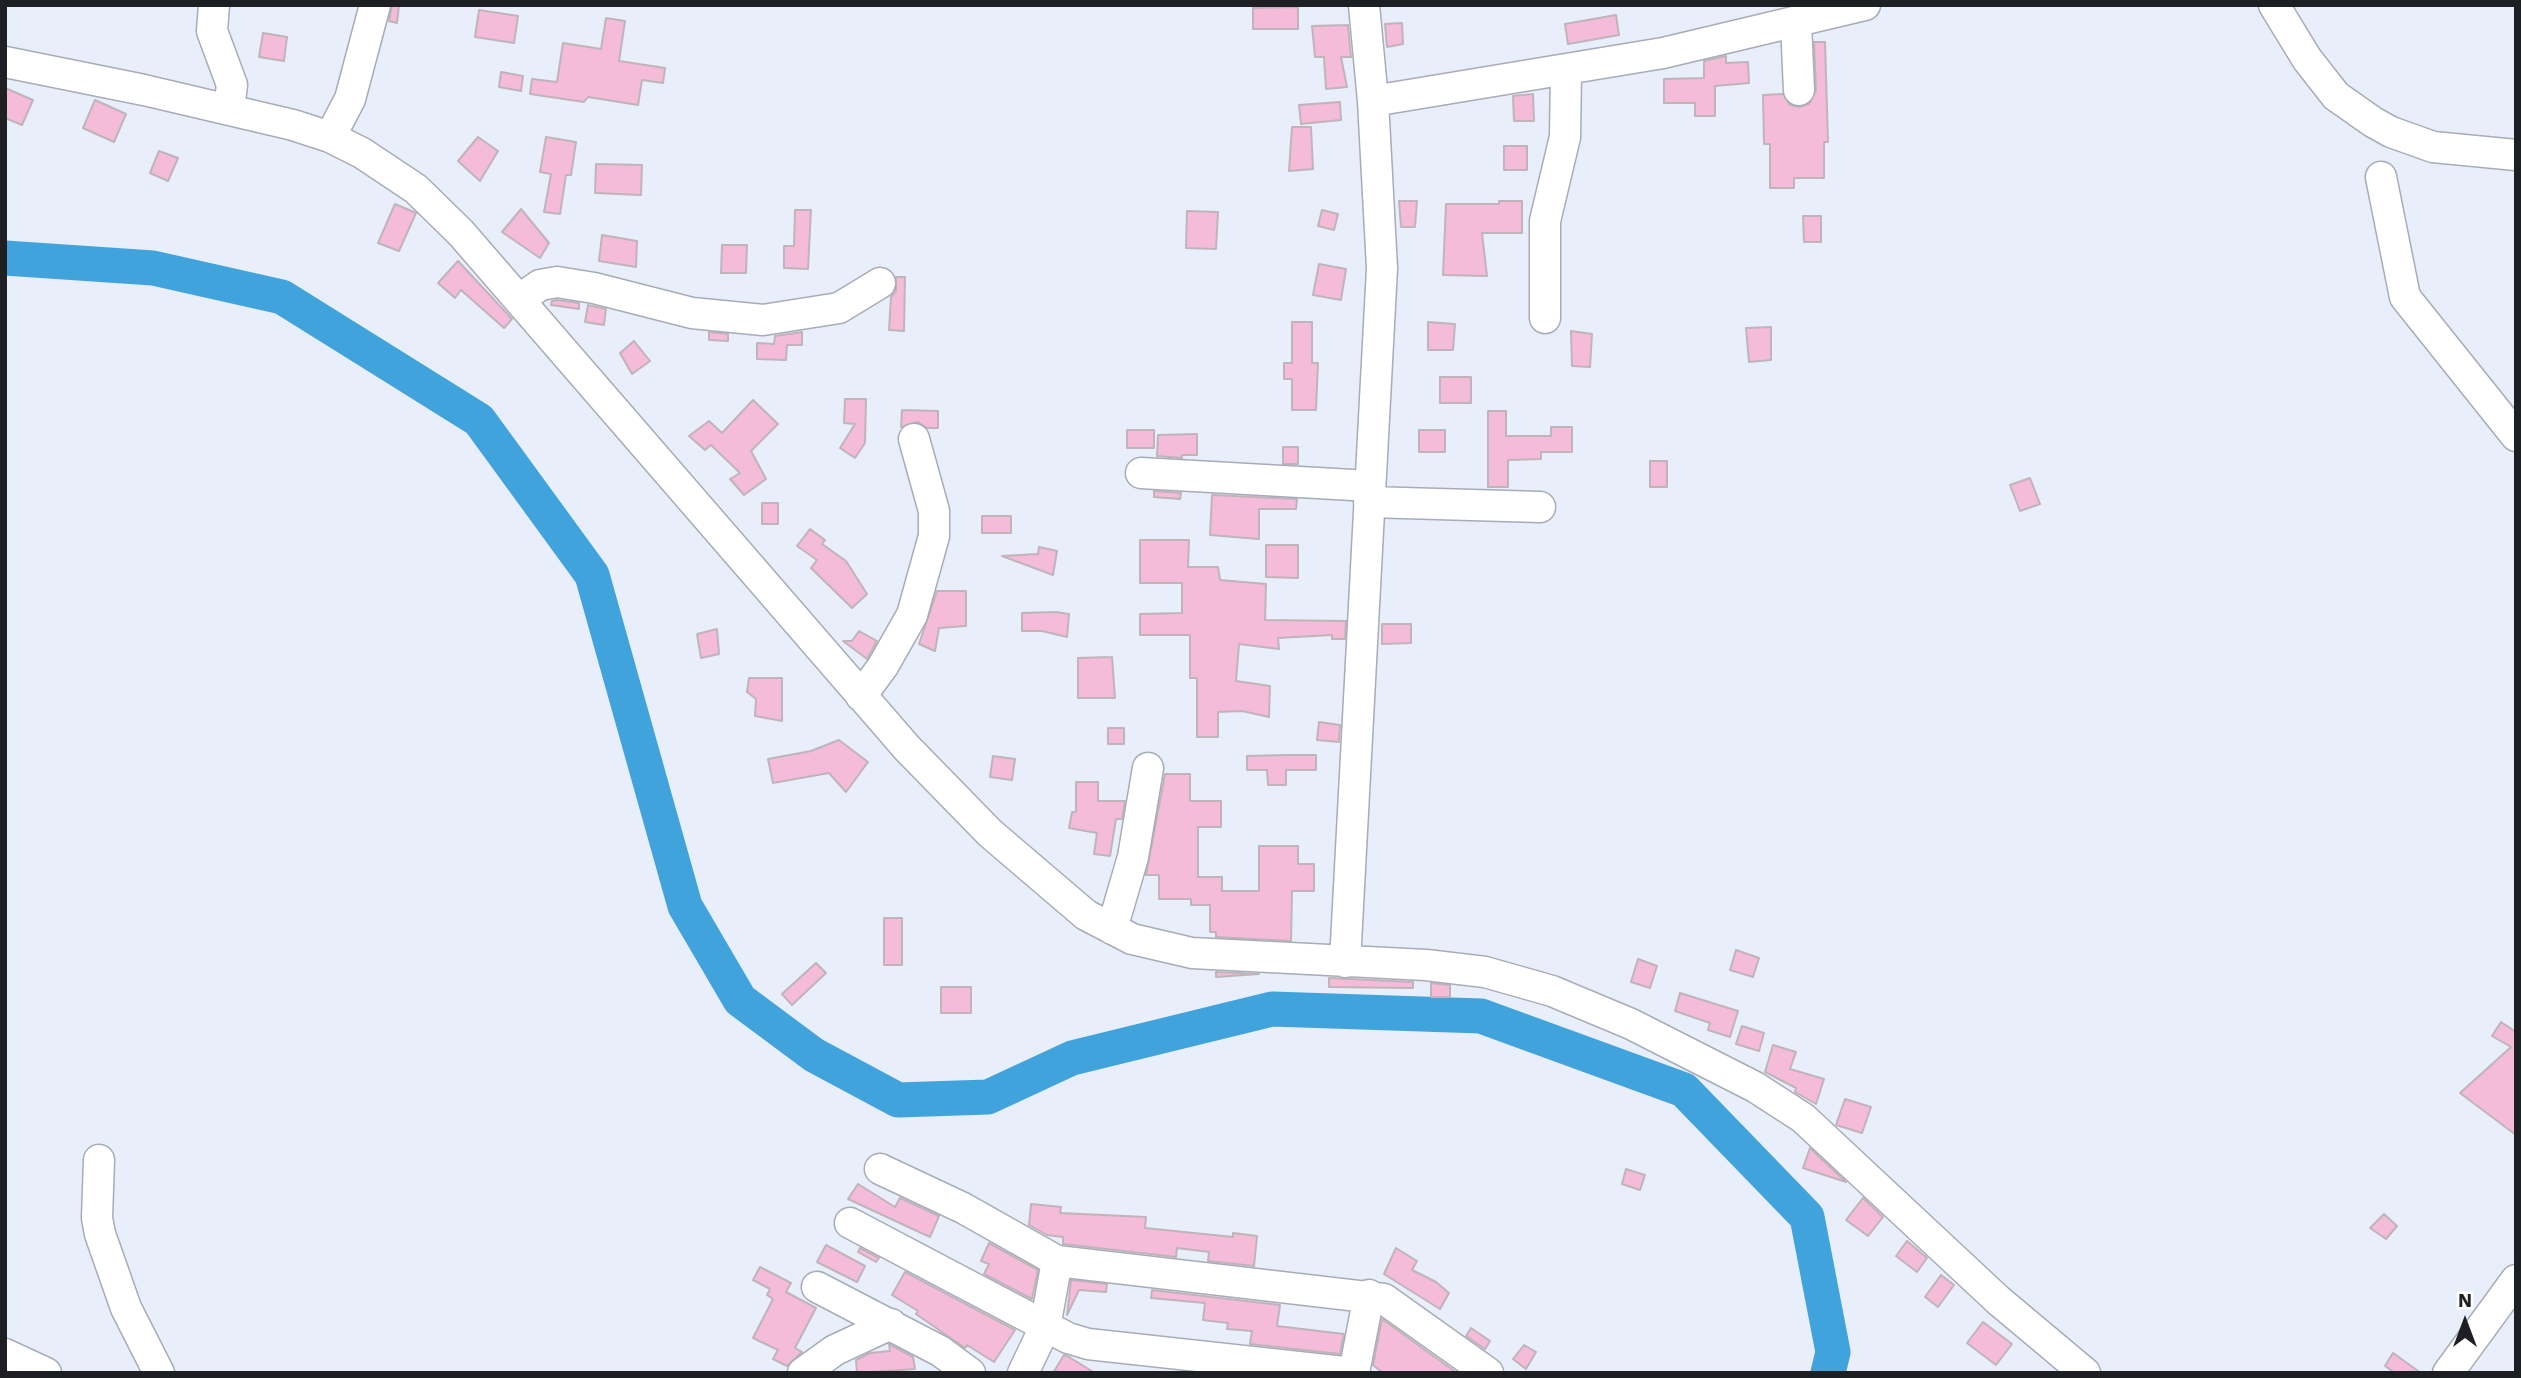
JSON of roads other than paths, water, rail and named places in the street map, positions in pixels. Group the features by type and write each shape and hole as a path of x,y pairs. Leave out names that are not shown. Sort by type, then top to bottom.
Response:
{"street":[{"path":"214,5 212,31 232,85 229,108"},
{"path":"330,136 350,99 375,5"},
{"path":"1345,962 1382,268 1373,101 1364,5"},
{"path":"1373,101 1566,71 1797,24 1865,5"},
{"path":"2274,5 2307,59 2336,96 2373,122 2391,132 2433,147 2516,155"},
{"path":"1797,24 1799,90"},
{"path":"5,62 229,108 330,136 392,171 416,189 461,233 861,696 998,841 1066,901 1132,939 1192,953 1456,968 1518,980 1631,1024 1764,1092 1803,1118 2007,1308 2085,1373"},
{"path":"1545,318 1545,221 1565,137 1566,71"},
{"path":"2381,177 2406,297 2516,436"},
{"path":"519,300 540,285 556,282 594,288 692,313 763,320 839,308 855,301 880,283"},
{"path":"861,696 883,666 912,615 929,561 934,536 934,511 914,439"},
{"path":"1141,473 1540,507"},
{"path":"1112,929 1133,857 1148,768"},
{"path":"99,1160 97,1218 100,1234 126,1308 159,1373"},
{"path":"880,1169 962,1208 1058,1261 1368,1295 1395,1305 1488,1373"},
{"path":"850,1223 1045,1326 1088,1344 1359,1369 1368,1295"},
{"path":"1023,1373 1045,1326 1058,1261"},
{"path":"2448,1373 2516,1280"},
{"path":"817,1287 940,1351 970,1373"},
{"path":"803,1373 835,1350 891,1324"},
{"path":"5,1354 46,1373"}],"waterway":[{"path":"5,258 153,268 282,297 479,420 592,575 685,906 740,1000 814,1055 898,1100 988,1097 1072,1058 1272,1009 1481,1016 1684,1090 1807,1217 1833,1352 1828,1373"}]}
